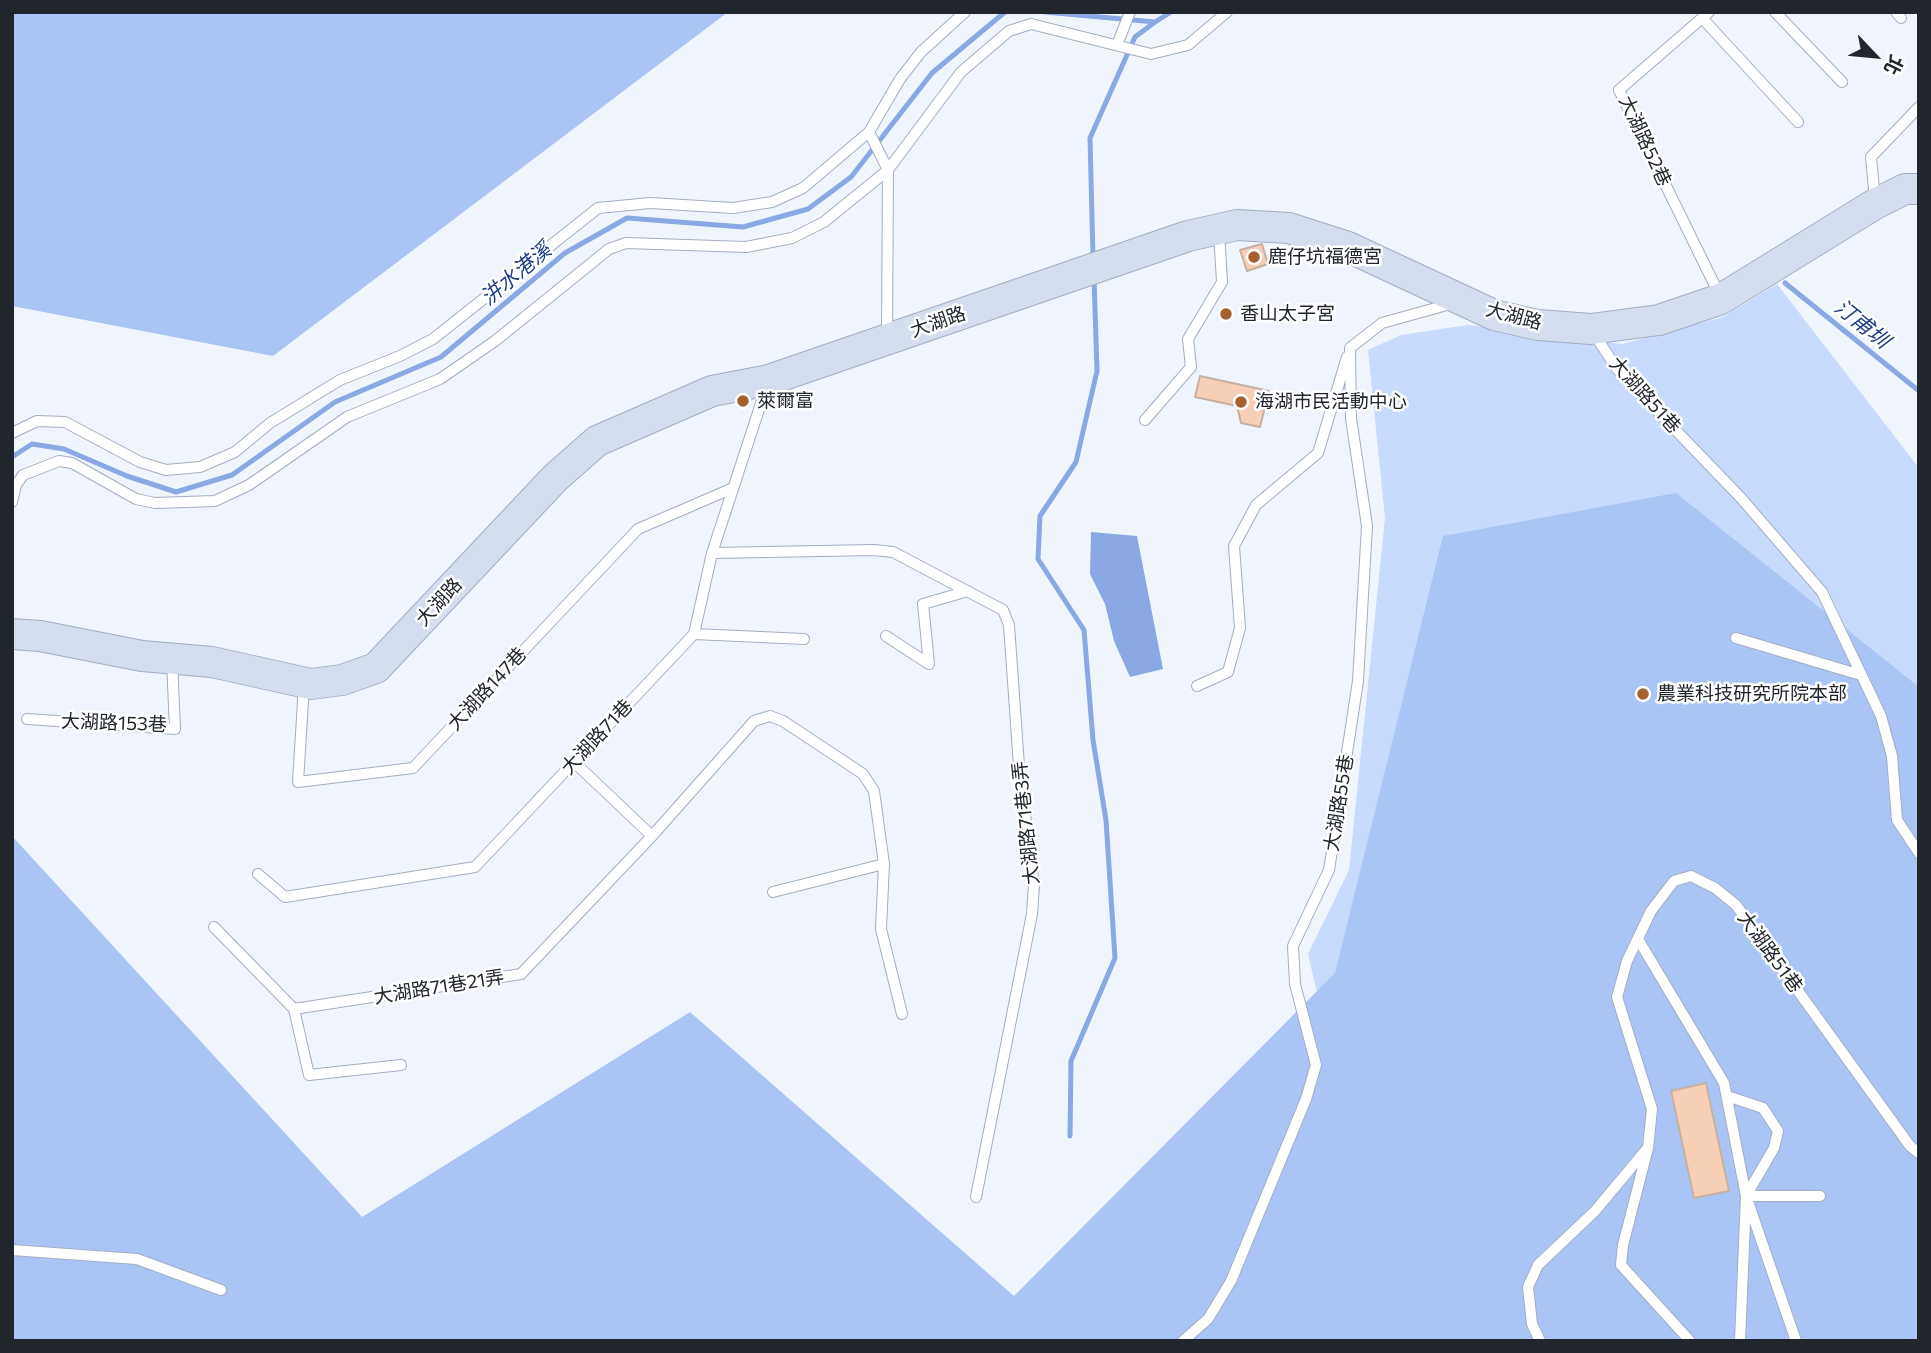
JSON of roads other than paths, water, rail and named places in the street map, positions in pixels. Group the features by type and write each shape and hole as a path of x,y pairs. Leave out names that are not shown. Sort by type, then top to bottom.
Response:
{"street":[{"name":"大湖路","path":"12,634 40,636 172,659 212,662 304,682 342,680 376,668 555,478 597,441 712,391 769,380 1188,236 1237,225 1289,228 1348,247 1494,315 1538,325 1591,329 1659,320 1721,299 1875,204 1905,189 1919,188"}],"lane":[{"path":"12,433 37,421 65,422 141,462 166,470 200,467 235,452 270,423 340,380 433,339 598,208 650,203 733,208 772,202 803,188 869,132 900,79 921,52 965,12"},
{"path":"1117,45 1130,12"},
{"path":"12,502 16,485 23,475 59,461 72,463 136,499 155,503 215,501 249,485 347,417 440,379 495,341 609,249 626,243 746,247 792,237 824,222 888,170 961,72 1009,32 1031,24 1151,54 1188,45 1227,12"},
{"path":"1775,12 1842,82"},
{"path":"1706,15 1798,122"},
{"name":"大湖路52巷","path":"1706,15 1619,90 1721,299"},
{"path":"1875,204 1871,157 1919,107"},
{"path":"869,132 888,170 887,340"},
{"path":"1145,420 1191,366 1188,339 1222,282 1219,229"},
{"path":"1197,685 1228,672 1240,628 1234,546 1256,505 1318,453 1350,348 1382,323 1464,301"},
{"name":"大湖路51巷","path":"1591,329 1617,369 1741,498 1822,592 1881,716 1892,755 1898,820 1919,853"},
{"name":"大湖路55巷","path":"1183,1341 1208,1319 1231,1281 1306,1099 1316,1065 1296,984 1293,946 1329,870 1358,681 1367,526 1351,418 1350,348"},
{"path":"769,380 712,553 694,634 804,639"},
{"name":"大湖路147巷","path":"304,682 298,782 413,768 638,529 733,488"},
{"name":"大湖路71巷3弄","path":"712,553 874,550 893,552 1003,610 1009,625 1019,766 1034,886 1032,914 976,1197"},
{"path":"886,636 929,664 923,604 968,591"},
{"name":"大湖路71巷","path":"258,874 285,897 475,867 694,634"},
{"path":"1736,638 1861,675"},
{"name":"大湖路153巷","path":"27,719 174,729 172,659"},
{"name":"大湖路71巷21弄","path":"294,1009 522,974 652,836 754,721 770,716 783,721 863,774 874,791 884,864 881,929 902,1014"},
{"path":"574,762 652,836"},
{"path":"773,892 884,864"},
{"name":"大湖路51巷","path":"1690,1341 1621,1265 1623,1245 1648,1148 1652,1109 1617,997 1627,961 1651,911 1674,881 1691,876 1715,888 1736,905 1910,1146 1919,1153"},
{"path":"214,927 294,1009 309,1076 401,1065"},
{"path":"1638,939 1724,1083 1746,1196 1796,1341"},
{"path":"1727,1096 1763,1108 1778,1131 1774,1148 1746,1196 1740,1341"},
{"path":"1540,1341 1532,1324 1528,1287 1538,1265 1595,1211 1648,1148"},
{"path":"1746,1196 1820,1196"},
{"path":"12,1250 137,1259 221,1290"}],"waterway":[{"name":"汫水港溪","path":"12,457 32,444 64,449 127,476 176,492 232,475 335,402 441,357 565,253 627,218 743,227 808,209 851,177 932,73 1005,12"},
{"name":"汫水港溪","path":"1045,12 1155,22 1171,12"},
{"path":"1093,257 1090,138 1135,37 1155,22"},
{"path":"1070,1136 1071,1061 1115,958 1106,820 1093,740 1084,630 1038,559 1040,516 1076,462 1097,371 1094,277"},
{"name":"汀甫圳","path":"1785,283 1919,391"}],"place":[{"name":"鹿仔坑福德宮","path":"1254,257"},
{"name":"香山太子宮","path":"1226,314"},
{"name":"萊爾富","path":"743,401"},
{"name":"海湖市民活動中心","path":"1241,402"},
{"name":"農業科技研究所院本部","path":"1643,694"}]}
